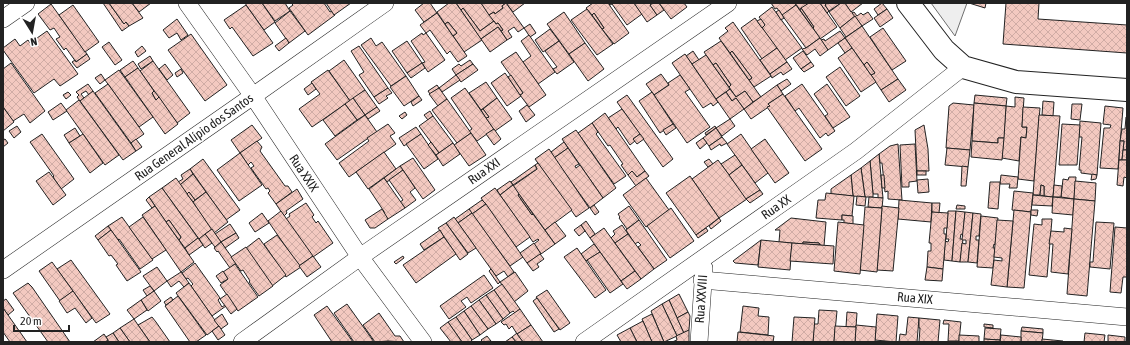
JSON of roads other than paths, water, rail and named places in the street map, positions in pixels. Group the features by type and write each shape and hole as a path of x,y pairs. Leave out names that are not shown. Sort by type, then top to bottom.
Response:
{"main road":[{"path":"908,3 944,50 963,67 1016,82 1127,90"}],"street":[{"path":"3,19 26,3"},
{"name":"Rua XXIX","path":"187,3 254,96 360,257 423,342"},
{"name":"Rua General Alípio dos Santos","path":"3,270 385,3"},
{"name":"Rua XXI","path":"242,342 360,257 728,3"},
{"name":"Rua XX","path":"584,342 856,151 963,67"},
{"name":"Rua XXVIII","path":"698,342 705,257"},
{"name":"Rua XIX","path":"702,280 1127,317"}]}
